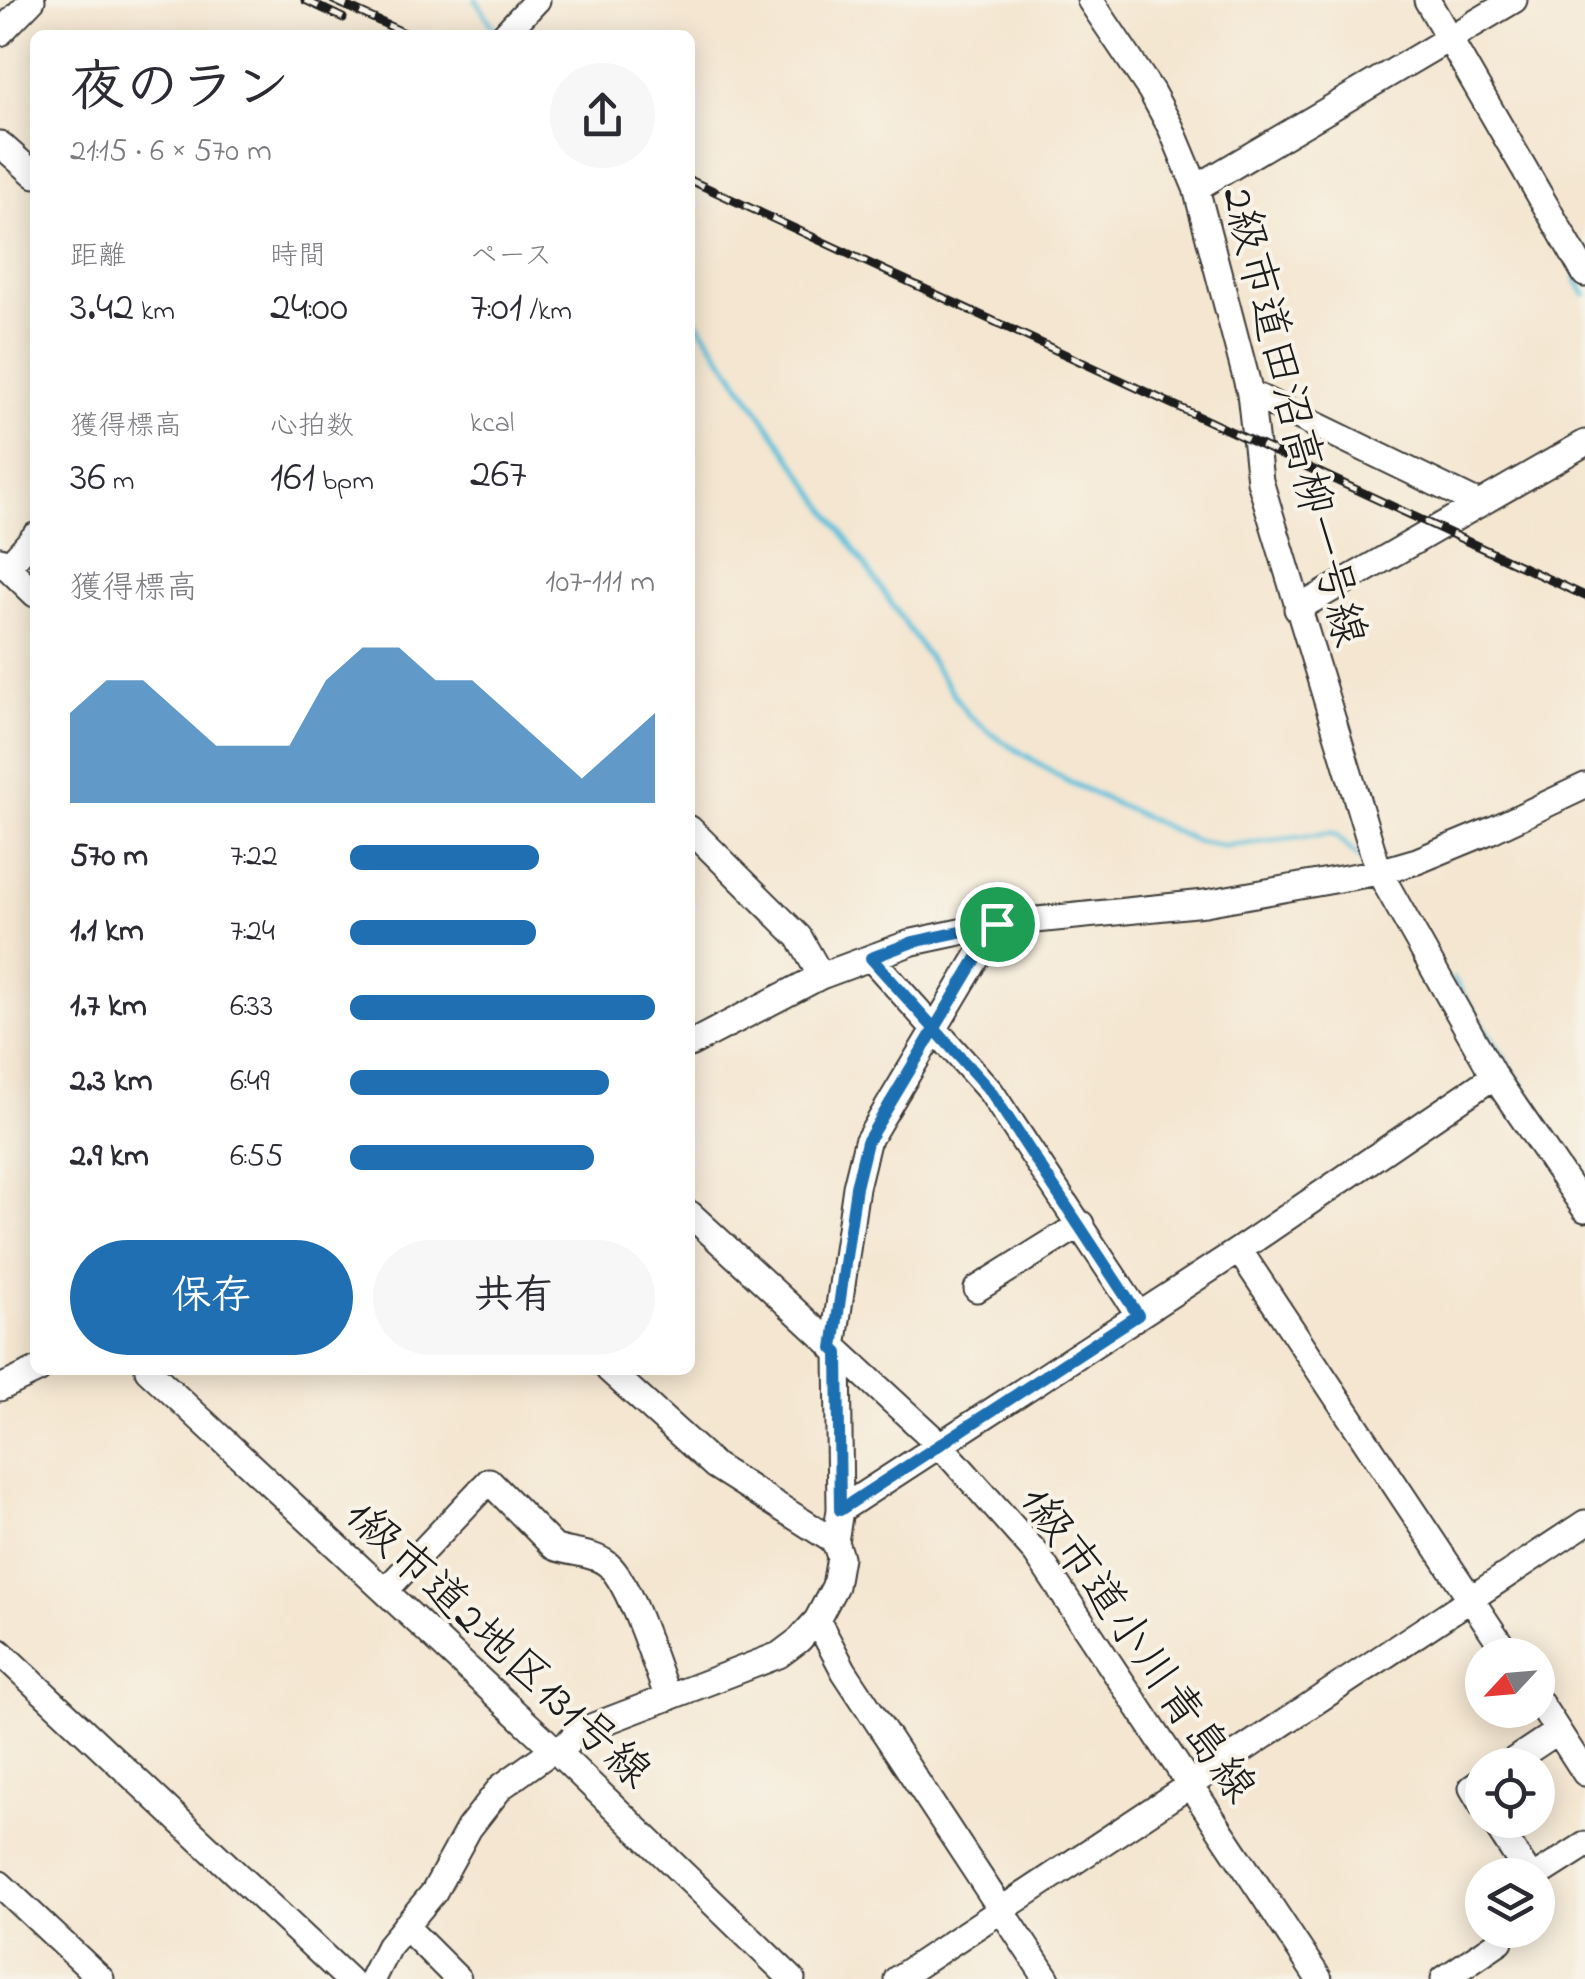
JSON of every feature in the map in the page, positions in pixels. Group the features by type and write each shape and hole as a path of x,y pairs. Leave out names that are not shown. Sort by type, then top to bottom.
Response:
{"street":[{"path":"0,33 32,0"},
{"path":"509,30 537,0"},
{"name":"2級市道田沼高柳一号線","path":"1090,0 1151,91 1196,188 1250,393 1260,482 1379,872 1494,1076 1585,1210"},
{"path":"1427,0 1585,274"},
{"path":"1196,188 1514,0"},
{"path":"0,144 30,171"},
{"path":"1250,393 1479,504"},
{"path":"1297,609 1585,443"},
{"path":"30,540 3,564 30,589"},
{"path":"695,1041 821,976 913,942 997,924 1205,903 1379,872 1492,830 1585,786"},
{"path":"695,834 799,937 821,976"},
{"path":"372,1979 388,1946 434,1892 468,1828 501,1787 578,1732 779,1655 817,1620 835,1586 840,1558 835,1542 840,1510 836,1351 856,1187 867,1142 997,924"},
{"path":"871,958 991,1092 1138,1315"},
{"path":"840,1510 1239,1250 1494,1076"},
{"name":"1級市道小川青島線","path":"695,1219 939,1444 1036,1554 1318,1979"},
{"path":"977,1289 1080,1224"},
{"path":"1239,1250 1497,1638"},
{"path":"0,1388 30,1374"},
{"name":"1級市道2地区131号線","path":"153,1375 556,1751 792,1979"},
{"path":"615,1375 715,1466 835,1542"},
{"path":"384,1591 489,1481 554,1547 609,1564 626,1590 668,1698"},
{"path":"897,1979 1585,1522"},
{"path":"817,1620 844,1672 1048,1979"},
{"path":"0,1652 348,1979"},
{"path":"1555,1726 1585,1773"},
{"path":"1532,1748 1558,1731"},
{"path":"1555,1865 1585,1845"},
{"path":"0,1884 101,1979"},
{"path":"405,1926 458,1979"},
{"path":"1444,1979 1490,1948"}],"waterway":[{"path":"476,0 495,30"},
{"path":"1576,279 1585,294"},
{"path":"695,318 968,715 1067,781 1196,841 1225,846 1329,834 1365,863"},
{"path":"1453,979 1585,1182"}],"railway":[{"path":"305,0 343,18"},
{"path":"333,0 398,30"},
{"path":"695,182 1585,596"}],"route":[{"path":"997,924 913,942 871,958 936,1027 991,1092 1138,1315 840,1510 838,1353 833,1348 856,1187 867,1142 890,1105 936,1027 997,924"}]}
